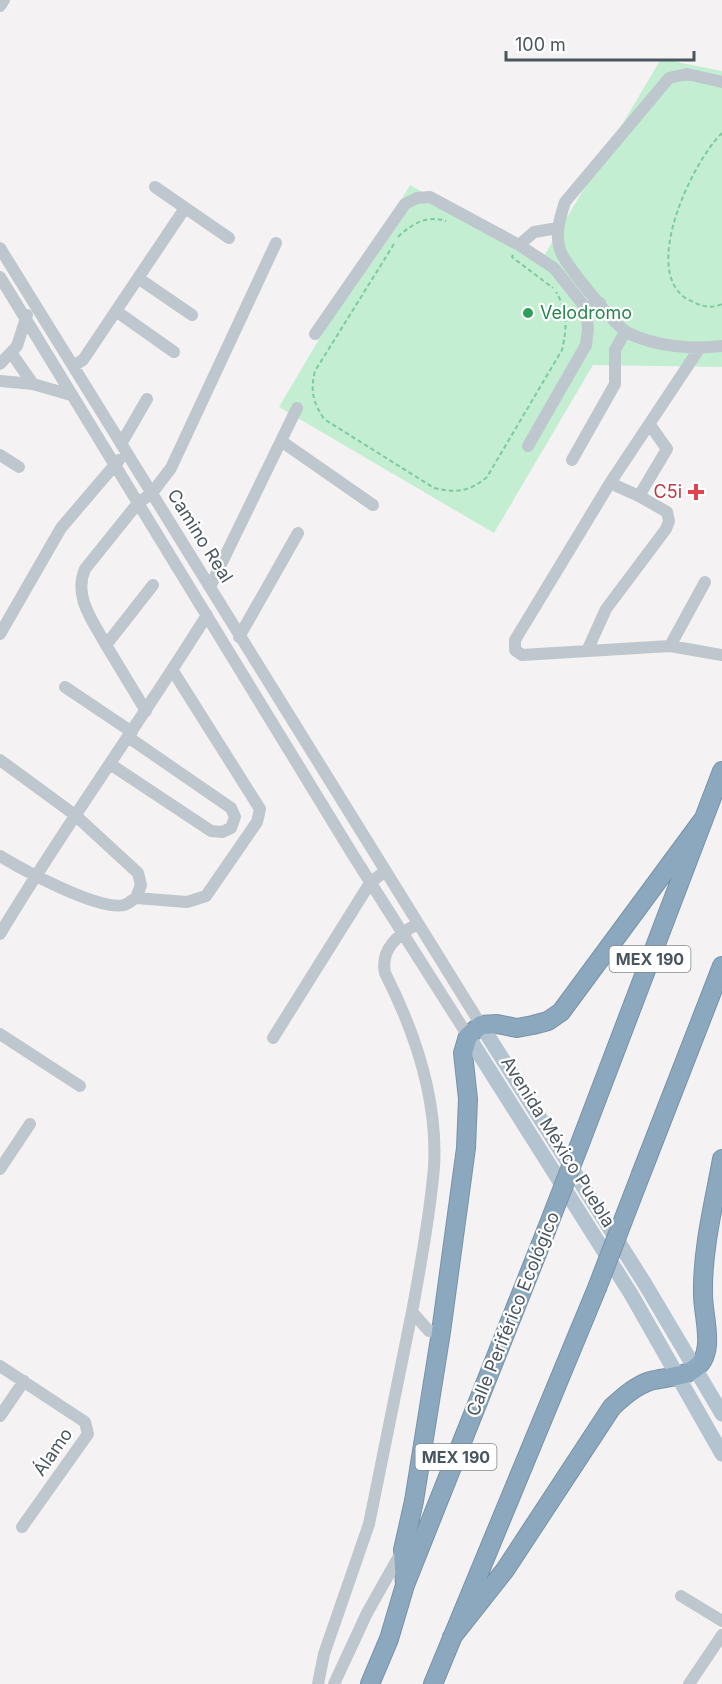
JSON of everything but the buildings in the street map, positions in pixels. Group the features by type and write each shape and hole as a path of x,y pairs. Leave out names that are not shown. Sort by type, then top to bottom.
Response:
{"highway":[{"name":"MEX 190","path":"702,821 722,771"},
{"path":"405,1585 403,1550 414,1500 441,1332 466,1148 468,1099 463,1053 475,1031 533,1026 548,1021 561,1012 702,821"},
{"name":"Calle Periférico Ecológico","path":"370,1684 389,1639 405,1585 546,1231 702,821"},
{"name":"MEX 190","path":"434,1684 597,1288 722,966"},
{"path":"452,1637 505,1570 612,1407 628,1393 648,1382 677,1376 695,1369 705,1358 707,1341 702,1296 705,1260 722,1159"}],"main road":[{"name":"Avenida México Puebla","path":"475,1031 645,1284 722,1414"},
{"name":"Avenida México Puebla","path":"475,1031 631,1294 722,1454"}],"street":[{"path":"0,6 4,0"},
{"path":"722,82 687,74 669,78 565,202 558,228 561,252 625,332 645,339 699,349 722,346"},
{"path":"155,187 229,238"},
{"path":"315,334 405,204 417,198 430,197 519,245 554,268 585,307 588,328 586,345 528,446"},
{"path":"73,366 83,360 185,208"},
{"path":"519,245 534,232 558,228"},
{"path":"146,711 106,645 80,596 79,582 85,569 138,503 152,493 171,468 276,243"},
{"name":"Camino Real","path":"0,248 367,845"},
{"name":"Camino Real","path":"0,277 352,855"},
{"path":"138,278 192,315"},
{"path":"585,307 600,303"},
{"path":"0,364 12,354 20,338 25,319 35,305"},
{"path":"116,311 174,352"},
{"path":"573,460 615,384 615,350 625,332"},
{"path":"699,349 610,483 515,640 515,650 522,656 670,646 722,655"},
{"path":"12,354 33,384"},
{"path":"0,381 33,384 71,394"},
{"path":"0,634 61,528 125,449 147,399"},
{"path":"210,587 297,408"},
{"path":"639,496 667,449 650,425"},
{"path":"281,441 373,505"},
{"path":"0,455 19,467"},
{"path":"587,651 606,609 666,529 669,521 667,512 610,483"},
{"path":"240,637 298,532"},
{"path":"670,646 705,582"},
{"path":"106,645 153,585"},
{"path":"0,933 34,877 173,671 207,615"},
{"path":"0,856 34,877 105,904 123,905 136,898 187,902 206,896 257,822 260,809 173,671"},
{"path":"65,687 231,808 235,817 231,828 222,832 211,831 110,764"},
{"path":"0,760 75,815 138,873 141,885 136,898"},
{"name":"Avenida México Puebla","path":"367,845 417,924 475,1031"},
{"name":"Avenida México Puebla","path":"352,855 402,933 475,1031"},
{"path":"273,1038 370,883 385,872"},
{"path":"318,1684 324,1654 369,1524 412,1312 434,1165 425,1077 405,1014 385,973 383,963 385,951 402,933 417,924"},
{"path":"0,1034 80,1086"},
{"path":"0,1169 4,1156 30,1124"},
{"path":"412,1312 429,1331 441,1332"},
{"name":"Álamo","path":"0,1365 85,1422 88,1427 88,1434 22,1527"},
{"path":"0,1416 24,1381"},
{"path":"334,1684 367,1613 403,1550"},
{"path":"681,1596 722,1621"},
{"path":"689,1684 722,1635"}],"path":[{"path":"722,133 700,159 670,236 667,258 669,274 682,295 700,306 722,304"},
{"path":"453,223 436,218 417,222 399,236 315,371 311,386 313,403 324,420 434,489 455,493 474,488 487,477 562,350 567,327 564,306 554,288 512,257 519,245"}],"green space":[{"name":"Velodromo","path":"661,59 722,71 722,367 593,365 494,533 279,407 410,185 541,261"}],"place":[{"name":"Velodromo","path":"528,313"},
{"name":"C5i","path":"696,492"}]}
